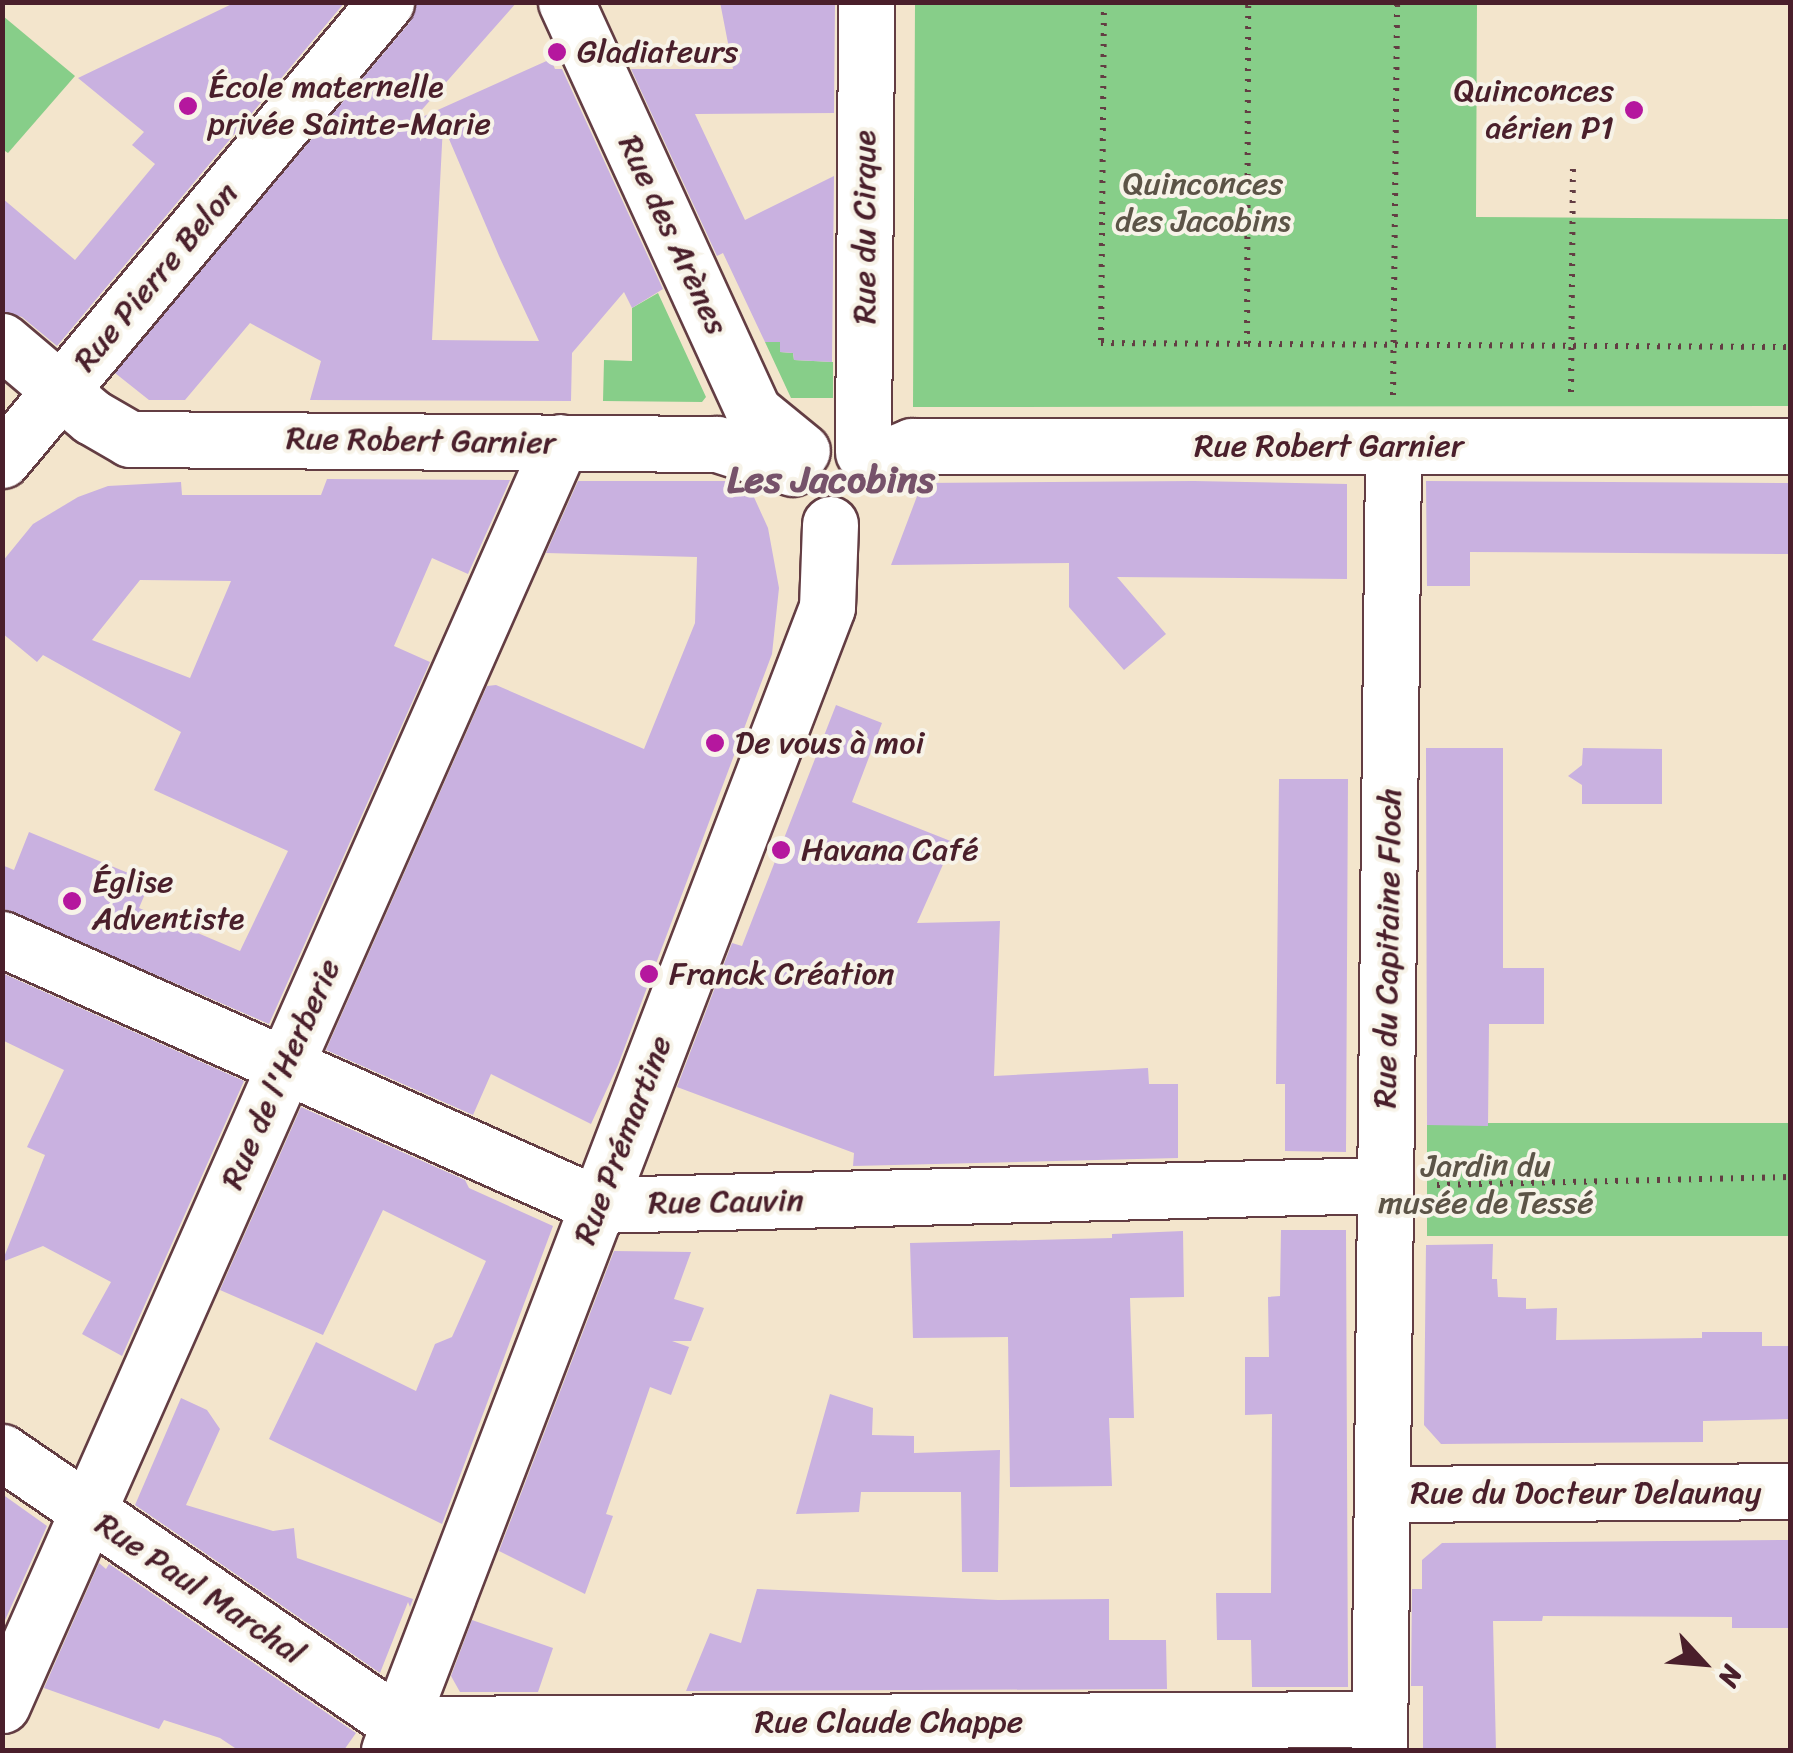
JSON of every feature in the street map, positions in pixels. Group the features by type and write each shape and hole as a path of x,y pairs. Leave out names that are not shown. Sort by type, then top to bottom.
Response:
{"street":[{"name":"Rue Pierre Belon","path":"2,460 386,2"},
{"name":"Rue des Arènes","path":"566,2 753,411 797,460"},
{"name":"Rue du Cirque","path":"866,2 867,458"},
{"name":"Rue Robert Garnier","path":"2,341 92,417 130,438 717,444 797,460 816,442 837,439 867,458 912,446 1790,446"},
{"name":"Rue de l'Herberie","path":"2,1705 561,442"},
{"name":"Rue du Capitaine Floch","path":"1379,1735 1392,446"},
{"path":"797,460 790,488 800,510 830,524 846,522 866,508 875,486 867,458"},
{"name":"Rue Prémartine","path":"394,1737 828,607 830,524"},
{"name":"Rue Cauvin","path":"2,939 598,1205 1385,1185"},
{"name":"Rue Paul Marchal","path":"2,1452 394,1737"},
{"name":"Rue du Docteur Delaunay","path":"1382,1494 1790,1491"},
{"name":"Rue Claude Chappe","path":"394,1737 1379,1735"}],"path":[{"path":"1104,2 1100,343 1790,347"},
{"path":"1247,344 1248,2"},
{"path":"1392,446 1397,2"},
{"path":"1571,446 1572,163"},
{"path":"1385,1185 1790,1176"}],"green space":[{"name":"Quinconces des Jacobins","path":"915,3 1477,3 1476,217 1790,219 1790,406 913,407"},
{"path":"3,16 75,76 8,153 2,149"},
{"path":"658,293 706,397 702,402 603,401 604,360 632,361 632,308"},
{"path":"765,342 780,342 780,352 793,353 794,360 833,362 833,398 791,398"},
{"name":"Jardin du musée de Tessé","path":"1427,1123 1790,1123 1790,1236 1427,1236"}],"building":[{"path":"236,2 345,2 57,346 22,317 2,311 2,198 75,260 155,164 132,145 144,132 78,78"},
{"path":"416,2 517,2 411,122 551,59 555,69 562,69 663,289 632,308 624,292 572,353 571,401 310,400 321,361 250,323 185,400 149,400 115,373 410,22","holes":["443,125 539,341 432,340"]},
{"path":"720,2 835,2 834,113 695,114 745,220 834,176 832,362 794,360 793,353 780,352 780,342 765,342 723,253 717,256 631,69 733,69"},
{"path":"327,479 510,480 468,574 432,558 394,646 430,662 269,1024 2,908 2,865 14,870 29,832 150,882 139,908 240,951 288,851 154,790 181,732 43,655 37,662 2,633 2,562 33,524 78,497 108,486 181,482 182,495 321,495","holes":["140,580 231,581 190,678 92,640"]},
{"path":"578,481 729,481 743,485 753,495 768,528 779,588 772,654 618,1065 591,1124 491,1074 473,1115 326,1050 487,686 496,685 644,749 695,623 697,557 546,553"},
{"path":"1426,481 1790,483 1790,554 1470,552 1470,586 1427,586"},
{"path":"922,483 1347,484 1347,579 1117,577 1166,634 1124,670 1069,607 1069,563 891,565"},
{"path":"836,705 882,723 852,802 953,842 917,923 1000,921 994,1076 1148,1068 1149,1084 1178,1084 1178,1158 853,1166 854,1153 677,1087 732,943 742,946"},
{"path":"1426,748 1503,748 1503,968 1544,968 1544,1024 1489,1024 1488,1126 1427,1125"},
{"path":"1583,748 1662,749 1662,804 1582,804 1582,785 1568,776 1582,765"},
{"path":"1279,779 1348,779 1346,1152 1285,1151 1285,1084 1276,1084"},
{"path":"2,973 244,1081 122,1356 82,1334 111,1282 43,1246 2,1262 45,1155 27,1147 64,1070 2,1040"},
{"path":"301,1107 465,1180 469,1188 553,1226 442,1524 269,1439 316,1342 416,1391 435,1344 452,1337 486,1261 383,1210 323,1335 220,1290"},
{"path":"1281,1230 1346,1230 1348,1687 1252,1687 1251,1640 1217,1640 1216,1593 1271,1593 1272,1414 1245,1415 1245,1357 1269,1357 1268,1297 1280,1296"},
{"path":"1183,1231 1184,1297 1130,1298 1134,1418 1109,1418 1112,1486 1010,1487 1008,1337 913,1338 910,1243 1112,1238 1112,1234"},
{"path":"1493,1244 1492,1279 1497,1279 1498,1297 1526,1298 1526,1309 1557,1308 1556,1340 1702,1338 1702,1332 1762,1332 1762,1346 1790,1346 1790,1419 1703,1421 1703,1442 1441,1444 1424,1425 1426,1245"},
{"path":"614,1251 691,1252 674,1299 704,1308 691,1341 672,1341 689,1347 671,1395 650,1387 606,1514 613,1516 585,1594 499,1551"},
{"path":"830,1394 873,1408 872,1435 914,1436 914,1453 1000,1450 998,1572 962,1572 961,1492 861,1492 859,1512 796,1514"},
{"path":"181,1398 207,1410 220,1429 186,1505 273,1531 294,1528 297,1558 413,1599 410,1607 408,1602 380,1673 135,1505"},
{"path":"2,1494 47,1526 2,1627"},
{"path":"1790,1540 1790,1628 1732,1628 1732,1617 1543,1616 1542,1621 1493,1621 1496,1750 1423,1750 1423,1686 1411,1686 1412,1589 1422,1589 1422,1560 1442,1543"},
{"path":"99,1563 106,1569 109,1564 356,1733 344,1750 238,1750 220,1738 164,1720 159,1729 44,1688"},
{"path":"757,1589 998,1600 1109,1599 1109,1640 1166,1640 1167,1689 686,1691 710,1633 741,1643"},
{"path":"472,1620 553,1648 538,1692 460,1692 451,1676"}],"place":[{"name":"Gladiateurs","path":"557,52"},
{"name":"École maternelle privée Sainte-Marie","path":"188,106"},
{"name":"Quinconces aérien P1","path":"1634,110"},
{"name":"De vous à moi","path":"715,743"},
{"name":"Havana Café","path":"781,850"},
{"name":"Église Adventiste","path":"72,901"},
{"name":"Franck Création","path":"649,974"}],"district":[{"name":"Les Jacobins","path":"831,480"}]}
